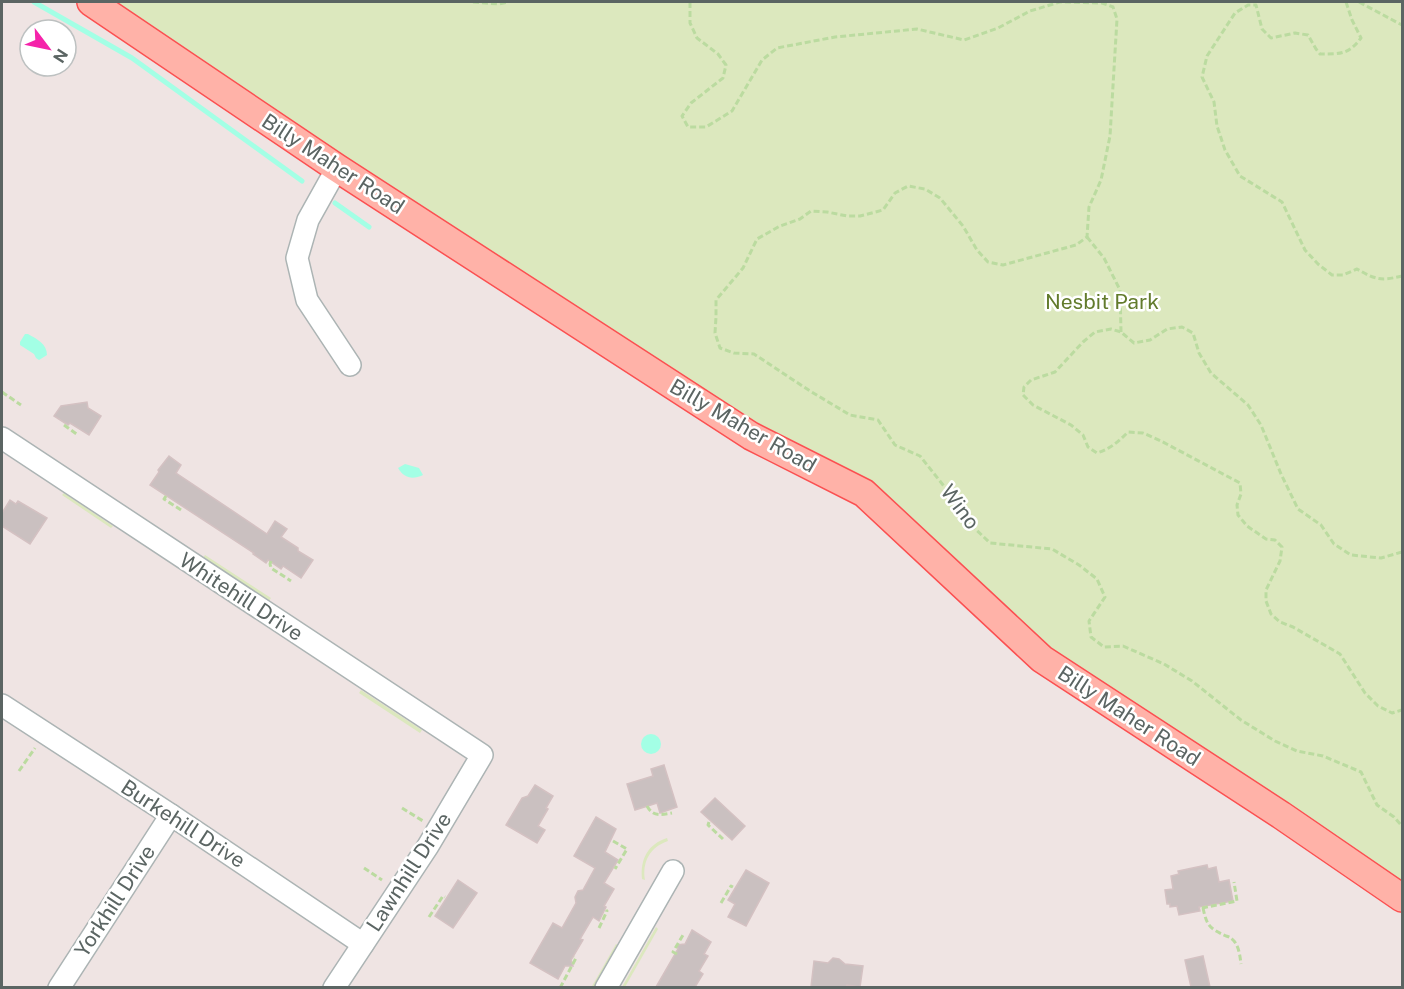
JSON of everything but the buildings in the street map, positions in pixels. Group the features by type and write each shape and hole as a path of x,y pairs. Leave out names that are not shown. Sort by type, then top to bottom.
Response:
{"main road":[{"name":"Billy Maher Road","path":"91,2 337,168 751,436 864,493 1042,659 1281,815 1402,898"}],"street":[{"path":"337,168 308,220 297,258 307,300 350,365"},
{"name":"Whitehill Drive","path":"2,438 482,755"},
{"name":"Burkehill Drive","path":"2,705 363,944"},
{"name":"Lawnhill Drive","path":"334,987 433,838 482,755"},
{"name":"Yorkhill Drive","path":"59,987 171,815"},
{"path":"606,987 674,871"}],"path":[{"path":"473,2 500,4 508,2"},
{"path":"690,2 690,23 697,38 718,54 726,65 723,78 691,103 681,116 688,127 706,128 732,111 762,60 777,48 835,37 917,29 964,40 998,28 1030,11 1060,2 1102,3 1113,7 1117,19 1110,136 1101,180 1089,207 1087,237 1104,258 1120,290 1121,332"},
{"path":"1346,2 1361,38 1353,49 1339,54 1320,54 1308,35 1295,33 1272,38 1262,29 1256,5 1248,5 1235,13 1222,32 1207,56 1202,77 1214,102 1217,126 1225,150 1239,176 1282,202 1305,250 1318,264 1332,275 1343,275 1357,269 1383,280 1402,276"},
{"path":"1359,2 1402,25"},
{"name":"Wino","path":"1087,237 1076,245 1003,266 988,262 940,198 926,189 908,186 895,193 883,210 860,216 811,212 757,239 743,268 716,300 715,333 720,348 734,353 754,354 850,415 878,420 894,445 920,456 951,495 965,519 990,543 1052,549 1097,579 1105,597 1089,621 1091,637 1104,646 1124,646 1164,664 1192,681 1241,720 1275,741 1297,751 1323,756 1361,772 1377,805 1402,826"},
{"path":"1402,552 1381,558 1351,555 1334,544 1321,525 1298,509 1261,425 1248,405 1211,373 1199,353 1192,333 1182,327 1167,328 1150,340 1134,343 1121,332 1111,329 1095,332 1056,372 1031,380 1024,387 1023,395 1033,405 1071,425 1083,435 1088,447 1097,453 1107,450 1128,432 1143,434 1161,441 1240,483 1238,515 1247,526 1266,538 1275,540 1282,547 1280,561 1266,590 1266,601 1271,614 1280,622 1340,654 1365,693 1378,706 1392,713 1402,710"},
{"path":"2,391 21,405"},
{"path":"64,425 78,435"},
{"path":"166,496 164,499 181,510"},
{"path":"271,561 271,568 291,581"},
{"path":"19,771 35,747"},
{"path":"647,806 655,814 672,813"},
{"path":"402,808 423,821"},
{"path":"709,822 708,825 723,839"},
{"path":"613,842 627,849 615,869"},
{"path":"363,868 385,882"},
{"path":"1234,882 1237,901 1203,908 1206,921 1212,929 1235,942 1241,964"},
{"path":"721,903 731,886 734,887"},
{"path":"429,917 443,896 446,897"},
{"path":"598,928 608,911 606,910"},
{"path":"677,954 673,952 683,935"},
{"path":"560,987 576,958 574,957"}],"green space":[{"name":"Nesbit Park","path":"83,2 1402,2 1402,901 1025,644 877,504 725,411"},
{"path":"64,493 113,526 111,528 62,495"},
{"path":"205,555 271,598 269,601 203,558"},
{"path":"361,690 422,730 420,733 359,693"},
{"path":"667,838 668,841 652,851 646,861 645,880 642,879 642,865 650,848"},
{"path":"656,927 658,929 625,987 622,987"},
{"path":"616,944 619,946 595,987 591,988"}],"shaded area":[{"path":"25,334 41,342 47,355 39,360 20,345"},
{"path":"405,464 419,468 423,475 412,478 406,476 398,468"},
{"path":"651,734 658,737 661,744 658,751 651,754 644,751 641,744 644,737"}],"waterway":[{"path":"34,2 132,58 302,181"},
{"path":"335,203 369,227"}]}
